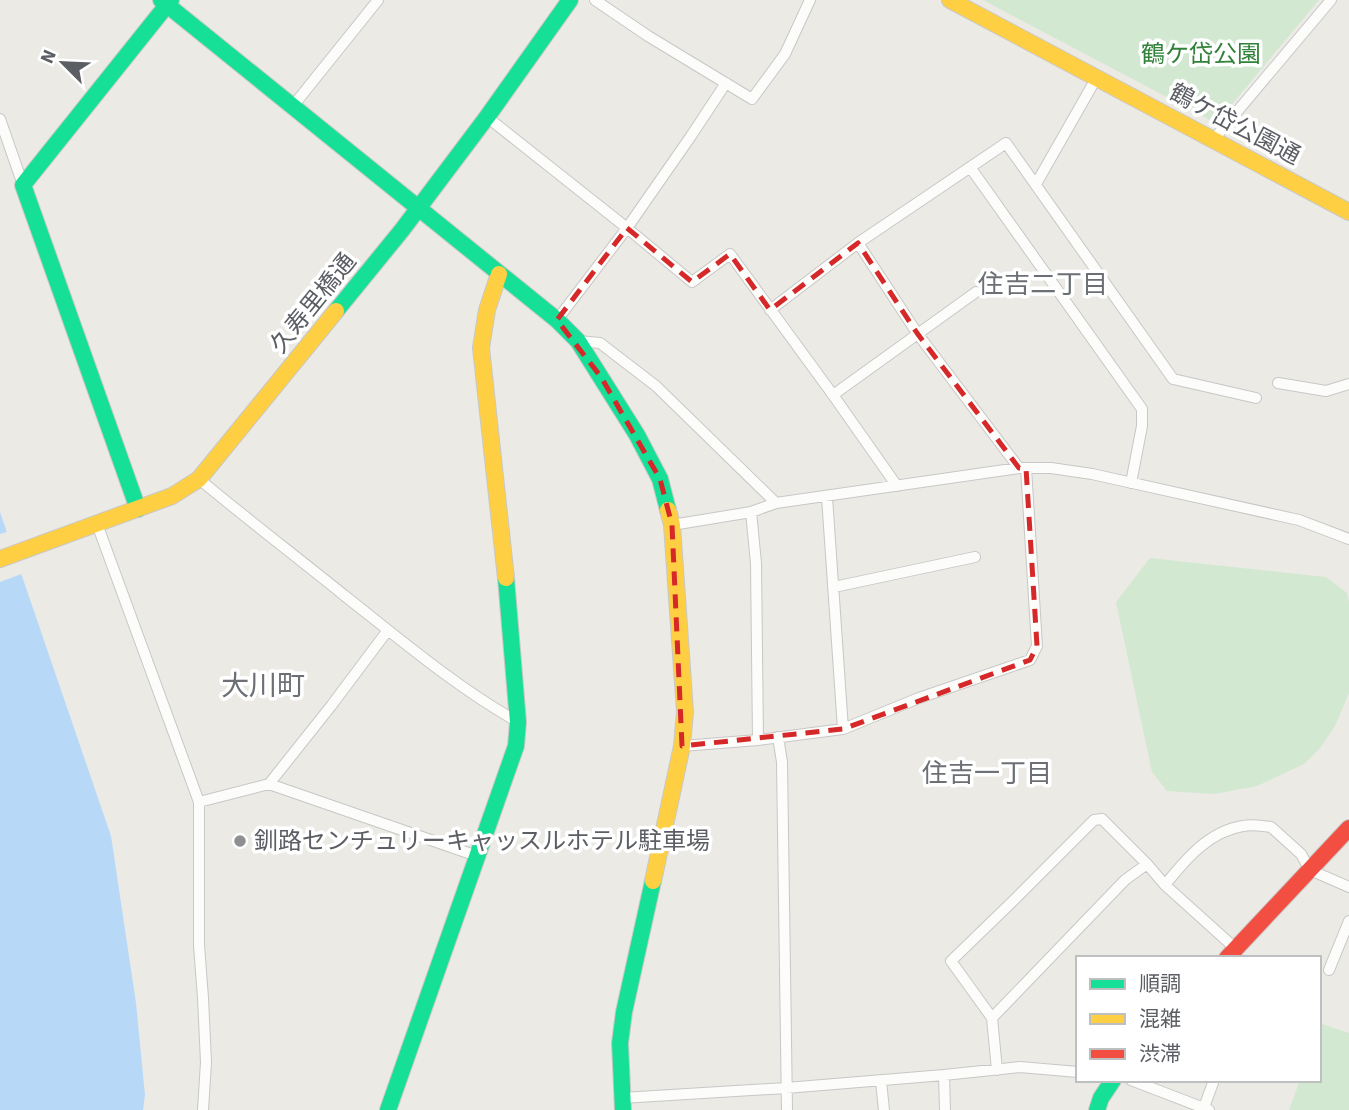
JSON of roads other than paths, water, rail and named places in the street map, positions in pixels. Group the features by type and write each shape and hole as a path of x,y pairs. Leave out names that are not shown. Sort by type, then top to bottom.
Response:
{"street":[{"path":"293,106 378,0"},
{"name":"久寿里橋通","path":"0,559 172,496 199,479 419,208 488,117 570,0"},
{"path":"595,0 648,36 752,99 785,54 810,0"},
{"name":"鶴ケ岱公園通","path":"950,0 1349,212"},
{"path":"1214,139 1331,0"},
{"path":"23,185 166,2 557,320 578,341 637,435 660,479 673,526 685,712 682,746 624,1012 620,1043 622,1107 786,1088 1020,1067 1076,1072"},
{"path":"1036,184 1097,77"},
{"path":"557,320 627,228 726,83"},
{"path":"488,117 692,282 730,254 897,486"},
{"path":"0,119 138,509"},
{"path":"770,310 858,243 1006,143 1173,379 1256,398"},
{"path":"970,167 1142,409 1142,426 1131,483"},
{"path":"682,746 844,729 919,698 1030,660 1037,646 1023,468 917,333 858,243"},
{"path":"388,1110 516,746 518,722 509,604 481,348 482,328 499,274"},
{"path":"833,395 976,292"},
{"path":"578,341 600,343 656,386 776,503"},
{"path":"1278,383 1326,391 1349,384"},
{"path":"673,526 751,512 776,503 1023,468 1051,468 1092,474 1298,520 1349,539"},
{"path":"199,479 388,630 499,712 518,722"},
{"path":"827,497 844,729"},
{"path":"751,512 756,563 758,740"},
{"path":"97,524 199,802 199,945 206,1062 203,1110"},
{"path":"834,587 975,557"},
{"path":"269,784 388,630"},
{"path":"778,737 782,761 787,1110"},
{"path":"199,802 269,784 477,856"},
{"path":"997,1070 992,1018 951,961 1094,820 1102,819 1231,953 1349,828"},
{"path":"1165,885 1189,856 1219,834 1243,826 1271,827 1301,854 1310,870 1349,887"},
{"path":"992,1018 1125,880 1147,864"},
{"path":"1329,970 1349,921"},
{"path":"944,1075 945,1110"},
{"path":"881,1080 884,1110"},
{"path":"1097,1110 1112,1082"},
{"path":"1136,1082 1205,1109 1213,1082"}],"water":[{"path":"0,512 111,836 136,1003 145,1095 143,1110 0,1110"}],"place":[{"name":"釧路センチュリーキャッスルホテル駐車場","path":"240,841"}],"district":[{"name":"住吉二丁目","path":"1043,284"},
{"name":"大川町","path":"263,685"},
{"name":"住吉一丁目","path":"987,773"}],"park label":[{"name":"鶴ケ岱公園","path":"1201,54"}]}
